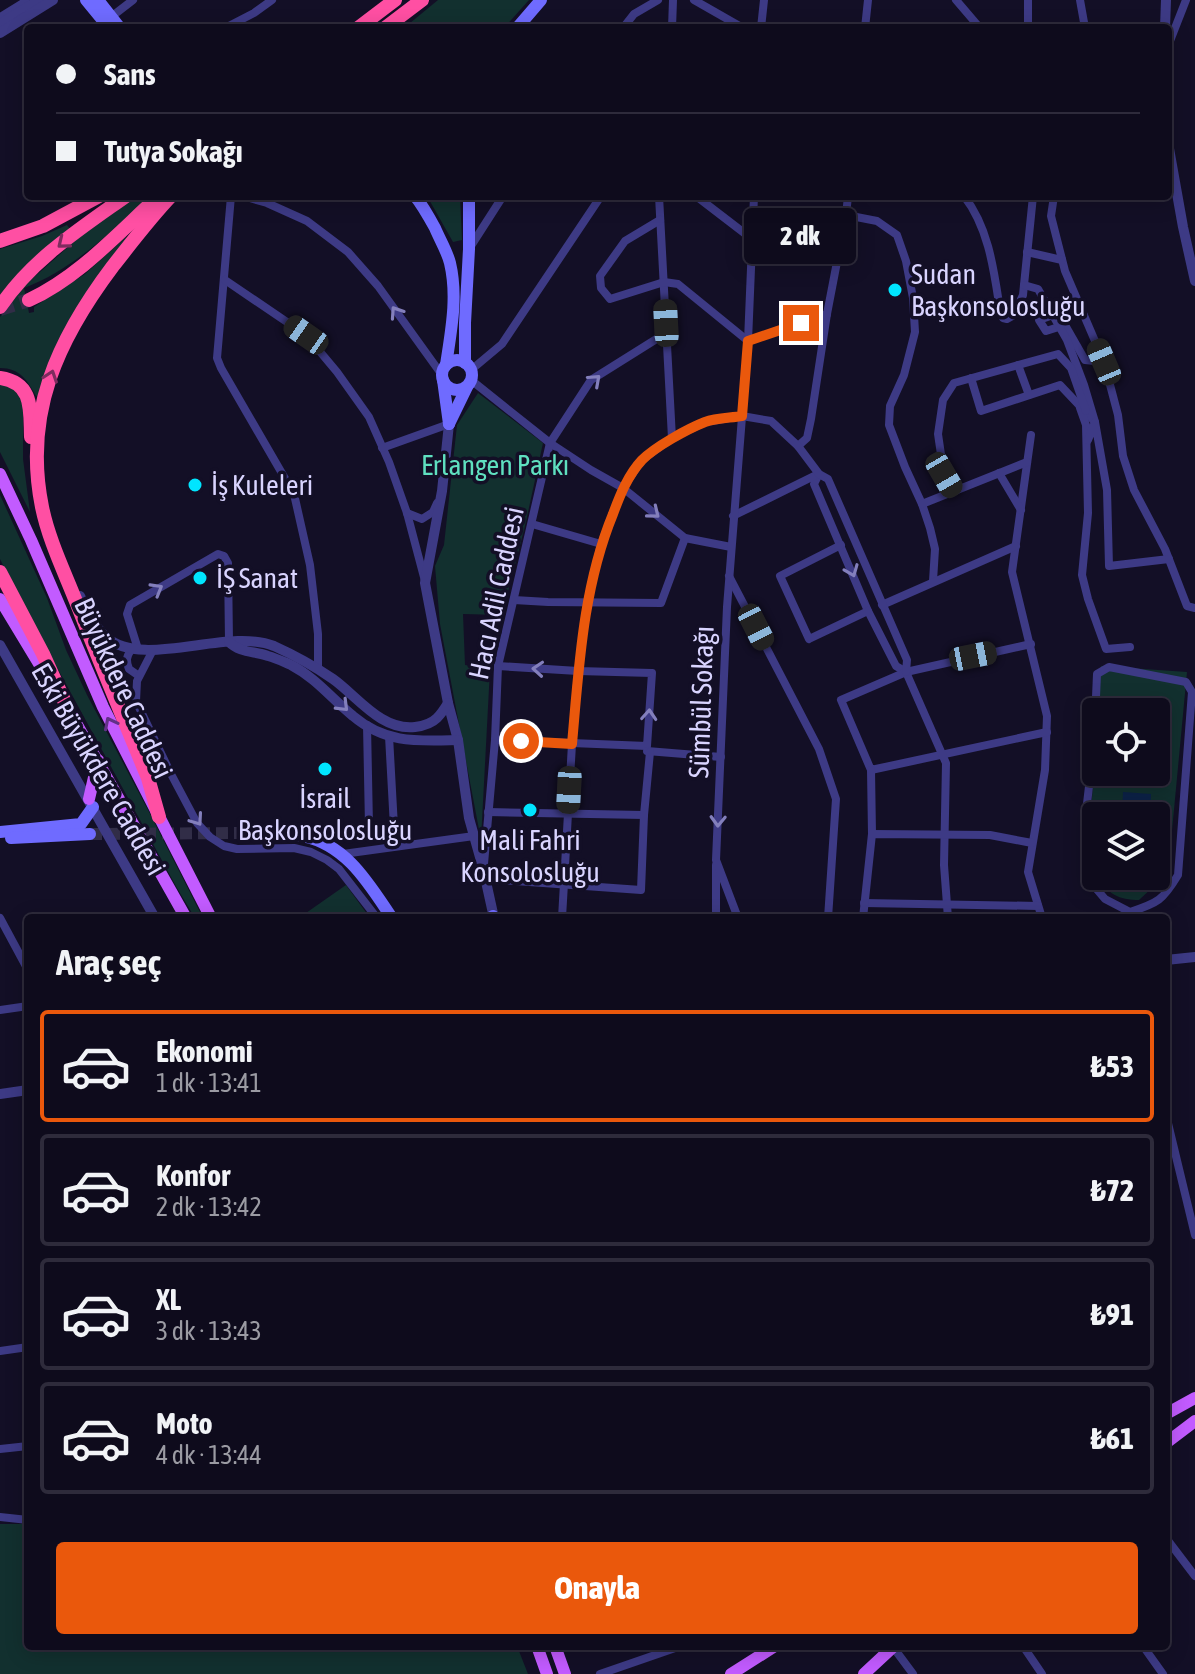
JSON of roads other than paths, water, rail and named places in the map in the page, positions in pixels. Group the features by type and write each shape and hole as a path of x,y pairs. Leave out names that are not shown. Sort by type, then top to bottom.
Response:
{"highway":[{"path":"363,24 395,0"},
{"path":"390,24 422,0"},
{"path":"0,241 43,226 92,200"},
{"path":"0,307 45,258 121,200"},
{"path":"29,300 73,273 155,200"},
{"path":"42,508 38,473 41,408 52,370 89,298 167,200"},
{"path":"0,378 18,384 27,398 36,494 148,778 159,817"},
{"path":"0,572 67,707"}],"main road":[{"path":"86,0 110,22"},
{"path":"98,0 110,22"},
{"path":"520,24 541,0"},
{"path":"418,200 444,246 454,293 453,321 444,373 449,424"},
{"path":"449,424 469,375 465,323 469,200"},
{"path":"444,373 453,361 469,375"},
{"path":"444,373 449,388 458,391 469,375"},
{"name":"Büyükdere Caddesi","path":"0,474 103,707 209,914"},
{"name":"Büyükdere Caddesi","path":"0,599 98,760 184,914"},
{"path":"0,832 81,824 91,803 98,760"},
{"path":"246,833 301,836 328,845 357,868 389,914"},
{"path":"0,842 90,834"},
{"path":"1170,1412 1195,1398"},
{"path":"1170,1440 1195,1421"},
{"path":"538,1650 547,1674"},
{"path":"556,1650 565,1674"},
{"path":"731,1674 769,1650"},
{"path":"864,1674 890,1650"}],"street":[{"path":"0,16 26,0"},
{"path":"0,24 39,0"},
{"path":"0,33 53,0"},
{"path":"110,22 133,0"},
{"path":"233,24 272,0"},
{"path":"626,24 634,14 658,0"},
{"path":"672,24 673,0"},
{"path":"694,0 736,24"},
{"path":"761,24 764,0"},
{"path":"865,24 868,0"},
{"path":"956,0 977,24"},
{"path":"1028,0 1028,24"},
{"path":"1080,0 1084,24"},
{"path":"1165,24 1166,0"},
{"path":"1172,36 1186,0"},
{"path":"1172,165 1195,281"},
{"path":"231,200 217,358 294,494 310,565 318,634 316,683"},
{"path":"257,200 307,221 348,252 444,373"},
{"path":"469,249 500,200"},
{"path":"598,200 502,344 469,375 550,443 623,488 685,538 731,547"},
{"path":"659,200 672,438"},
{"path":"701,200 752,239 783,241 846,215 877,221 897,235 913,298 915,332 904,375 890,406 889,425 930,528 935,549 933,581"},
{"name":"Sümbül Sokağı","path":"716,914 729,576 748,341 754,200"},
{"path":"798,446 807,438 811,419 848,200"},
{"path":"967,200 988,246 1003,318 1007,319 1014,315 1024,290 1033,200"},
{"path":"1053,200 1051,216 1062,260 1104,362 1118,415 1123,456 1134,490 1169,559 1187,606 1195,608"},
{"path":"660,220 625,241 600,276 601,288 610,299 664,282 678,284 748,341 827,314"},
{"path":"1027,252 1062,260"},
{"path":"225,280 306,335 369,417 407,513 425,583 458,740 469,818 485,874 492,914"},
{"path":"1024,290 1038,289 1067,340 1084,385 1095,422 1107,490 1109,566 1169,559"},
{"path":"1053,315 1039,320 1046,331 1065,325 1085,360 1104,362"},
{"name":"Hacı Adil Caddesi","path":"485,874 498,666 550,443 591,380 666,333"},
{"path":"953,491 944,475 938,434 943,400 954,383 1058,354 1071,368 1087,413"},
{"path":"1018,365 1029,395"},
{"path":"971,378 981,411 1060,385 1095,422"},
{"path":"1078,404 1086,425 1088,513 1082,575 1106,649 1130,647"},
{"path":"562,914 578,671 587,603 601,544 623,488 642,460 672,438 706,422 742,416 771,421 798,446 819,474 828,479 907,660 906,672 946,763 944,865 948,914"},
{"path":"1086,445 1095,422"},
{"path":"382,448 449,424 442,491 425,583"},
{"path":"1031,435 1012,572 1047,716 1045,770 1028,872 1041,914"},
{"path":"922,504 1027,462"},
{"path":"999,473 1021,510"},
{"path":"733,516 819,474"},
{"path":"819,474 814,484 868,611 896,666 906,672"},
{"path":"407,513 422,519 433,512 442,491"},
{"path":"532,524 601,544"},
{"path":"48,529 93,619 107,638 135,650 244,640 269,644 318,669 363,706 387,721 407,728 426,726 437,719 448,703"},
{"path":"514,600 661,603 685,538"},
{"path":"841,545 780,576 809,639 868,611"},
{"path":"882,605 1016,546"},
{"path":"135,650 127,614 130,605 218,554 224,556 228,563 229,642 236,649 268,656 293,666 327,691 354,717 379,733 410,741 458,740"},
{"path":"729,576 819,749 836,799 828,914"},
{"path":"863,914 872,834 871,770 841,700 906,672 1031,644"},
{"name":"Eski Büyükdere Caddesi","path":"0,645 153,914"},
{"path":"135,650 127,655 126,662 129,669 139,676"},
{"path":"153,650 135,691 139,710 197,823 224,846 237,849 294,848 327,860 339,869 374,914"},
{"path":"485,874 564,885 641,890 652,673 498,666"},
{"path":"1128,914 1105,899 1088,879 1085,821 1094,743 1097,674 1109,667 1186,682 1192,692 1178,875 1166,895 1132,914"},
{"path":"394,827 389,736 397,724"},
{"path":"367,725 369,826"},
{"path":"871,770 1047,732"},
{"path":"495,740 649,749 721,757"},
{"path":"488,812 644,815"},
{"path":"872,834 990,835 1032,843"},
{"path":"343,854 474,836"},
{"name":"Sümbül Sokağı","path":"716,860 736,914"},
{"path":"864,903 1038,906"},
{"path":"0,918 24,962"},
{"path":"1170,960 1195,957"},
{"path":"0,1010 24,1007"},
{"path":"0,1094 24,1091"},
{"path":"1170,1132 1195,1235"},
{"path":"0,1351 24,1348"},
{"path":"0,1449 24,1446"},
{"path":"0,1517 24,1520"},
{"path":"1170,1543 1195,1576"},
{"path":"600,1674 669,1650"},
{"path":"897,1650 913,1674"},
{"path":"1026,1650 1042,1674"},
{"path":"1146,1650 1163,1674"}],"water":[{"path":"1123,792 1151,794 1151,802 1123,802"}],"tunnel":[{"path":"0,309 29,300"},
{"path":"90,834 246,833"}],"place":[{"name":"Sudan Başkonsolosluğu","path":"895,290"},
{"name":"İş Kuleleri","path":"195,485"},
{"name":"İŞ Sanat","path":"200,578"},
{"name":"İsrail Başkonsolosluğu","path":"325,769"},
{"name":"Mali Fahri Konsolosluğu","path":"530,810"}],"park label":[{"name":"Erlangen Parkı","path":"495,465"}]}
